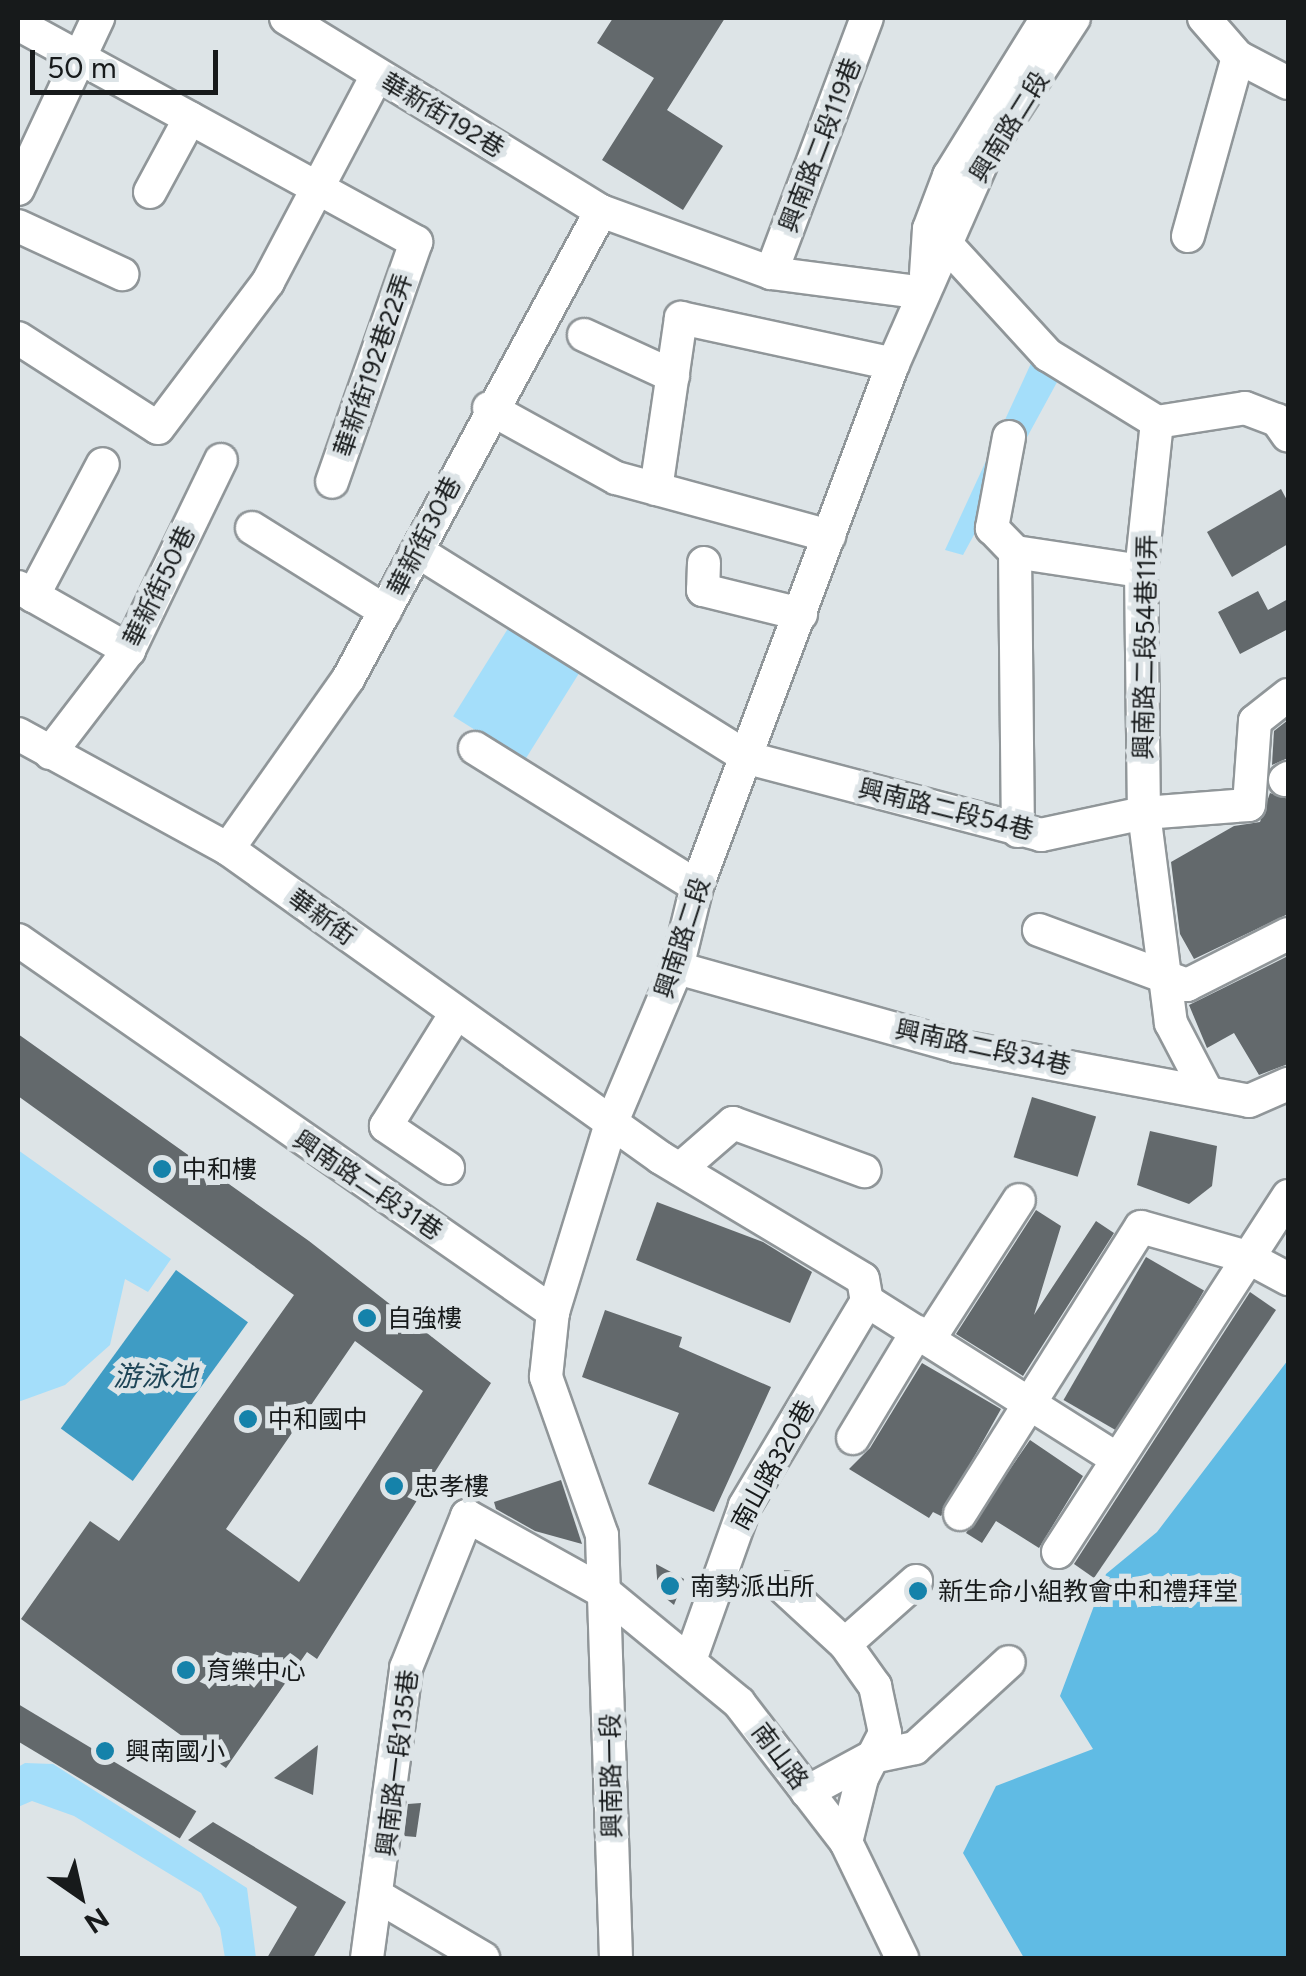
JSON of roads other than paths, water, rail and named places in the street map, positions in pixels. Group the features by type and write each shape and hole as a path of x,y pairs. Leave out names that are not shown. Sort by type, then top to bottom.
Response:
{"street":[{"path":"18,187 26,150 98,18"},
{"name":"華新街192巷","path":"287,18 601,211 771,273 924,293"},
{"name":"興南路二段119巷","path":"771,273 868,18"},
{"name":"興南路二段","path":"924,293 929,229 949,176 1047,18"},
{"name":"興南路二段","path":"607,1594 602,1534 546,1377 553,1312 611,1124 677,968 698,886 892,364 948,246 986,153 1074,18"},
{"path":"1204,18 1238,57 1288,82"},
{"name":"華新街192巷22弄","path":"18,24 81,54 316,190 416,242 332,482"},
{"path":"1188,236 1238,57"},
{"path":"18,338 158,428 280,287 316,190 377,75"},
{"path":"150,192 190,118"},
{"name":"華新街30巷","path":"228,849 348,679 490,408 601,211"},
{"path":"18,226 122,274"},
{"path":"948,246 1048,355 1157,422 1246,408 1277,420 1288,436"},
{"path":"656,488 681,318 892,364"},
{"path":"584,335 673,376"},
{"path":"490,408 616,478 829,536"},
{"name":"興南路二段54巷11弄","path":"1157,422 1141,570 1144,813 1160,971 1171,1023 1207,1092"},
{"path":"1009,437 992,528 1016,552 1141,570"},
{"name":"華新街50巷","path":"50,753 128,650 221,460"},
{"path":"102,464 25,592 128,650"},
{"path":"252,528 385,611"},
{"name":"興南路二段54巷","path":"417,551 748,758 1041,835 1144,813 1249,806 1255,721 1288,694"},
{"path":"1016,552 1018,831"},
{"path":"704,563 703,590 801,614"},
{"name":"華新街","path":"18,734 228,849 611,1124 865,1290 924,1336 1116,1458"},
{"path":"475,748 698,886"},
{"path":"1039,930 1187,984 1226,970 1288,934"},
{"name":"興南路二段31巷","path":"18,940 553,1312"},
{"name":"興南路二段34巷","path":"677,968 956,1046 1250,1102 1283,1097"},
{"path":"448,1168 386,1126 456,1013"},
{"path":"680,1168 733,1124 864,1170"},
{"path":"1058,1552 1116,1458 1182,1370 1247,1257 1288,1196"},
{"path":"852,1438 1019,1200"},
{"path":"960,1514 1142,1227 1247,1257 1288,1279"},
{"name":"南山路320巷","path":"690,1658 745,1506 865,1290"},
{"name":"南山路","path":"467,1516 607,1594 690,1658 739,1703 846,1842 902,1958"},
{"name":"興南路一段135巷","path":"367,1958 379,1898 406,1668 467,1516"},
{"path":"845,1644 916,1582"},
{"path":"784,1588 845,1644 876,1686 885,1733 872,1757 846,1842"},
{"name":"興南路一段","path":"607,1594 616,1958"},
{"path":"807,1792 872,1757 915,1748 1009,1662"},
{"path":"379,1898 483,1958"}],"water":[{"name":"游泳池","path":"176,1270 248,1322 133,1481 61,1429"}],"place":[{"name":"中和樓","path":"162,1169"},
{"name":"自強樓","path":"367,1318"},
{"name":"中和國中","path":"248,1419"},
{"name":"忠孝樓","path":"394,1486"},
{"name":"南勢派出所","path":"670,1586"},
{"name":"新生命小組教會中和禮拜堂","path":"918,1591"},
{"name":"育樂中心","path":"186,1670"},
{"name":"興南國小","path":"105,1751"}]}
